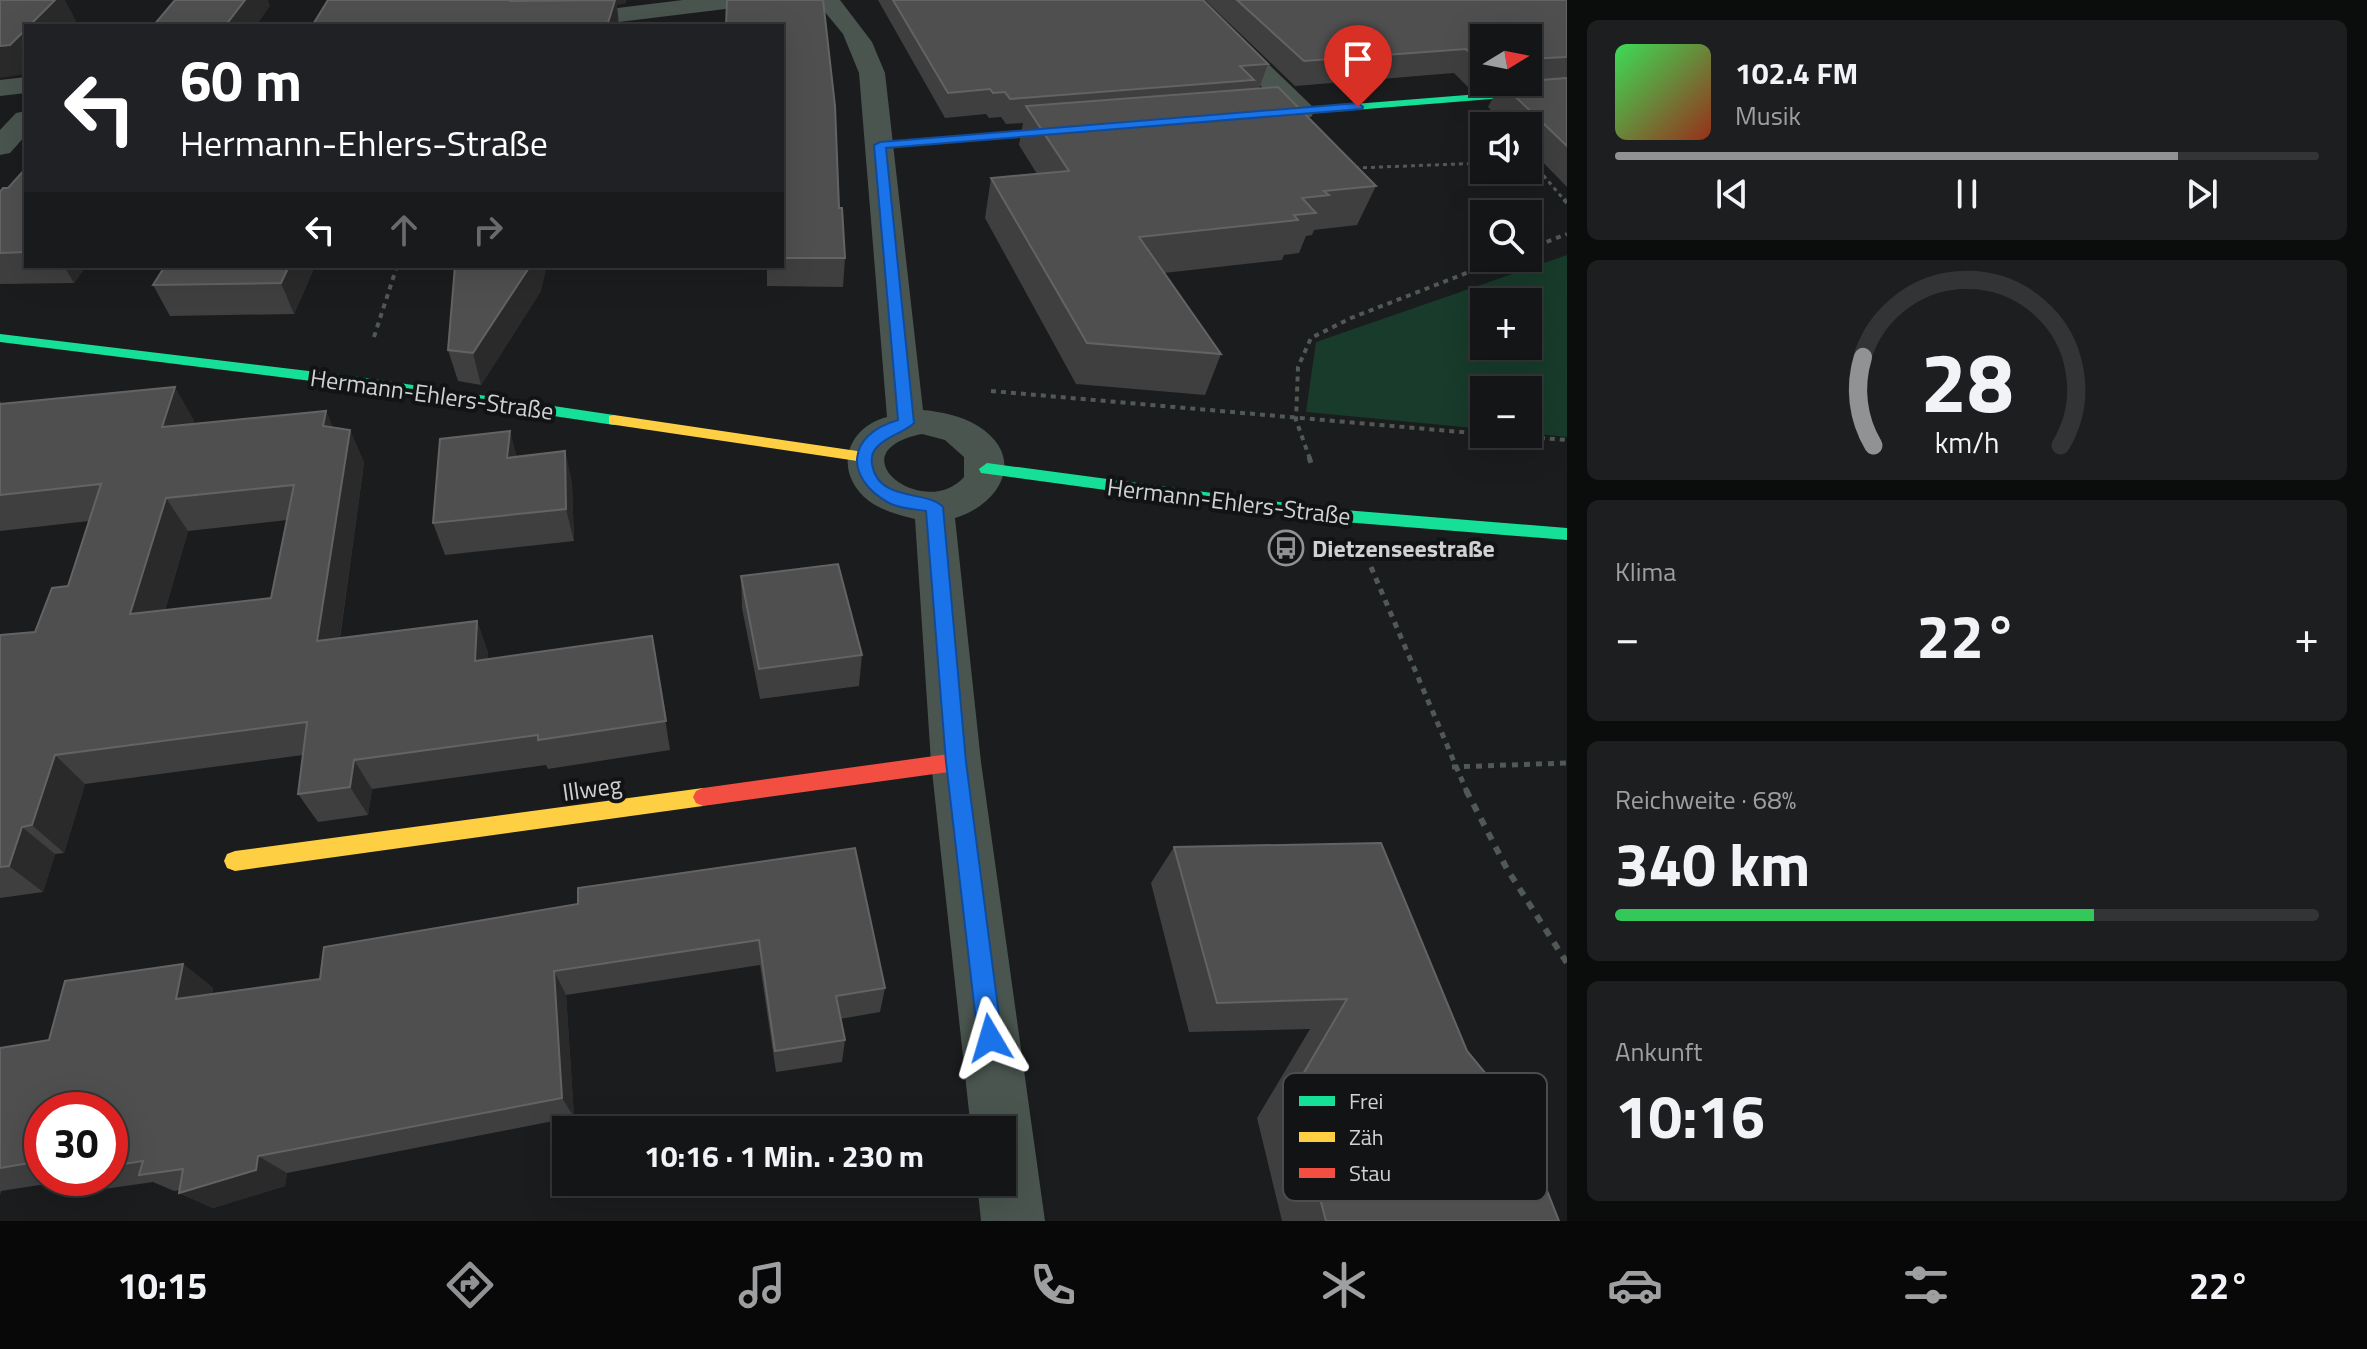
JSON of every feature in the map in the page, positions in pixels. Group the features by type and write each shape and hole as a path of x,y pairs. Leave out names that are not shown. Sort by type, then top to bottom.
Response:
{"street":[{"path":"544,24 742,0"},
{"path":"827,0 855,30 865,48 872,73 906,423"},
{"path":"1189,0 1301,111"},
{"path":"0,88 24,85"},
{"path":"1223,118 1567,90"},
{"path":"0,147 24,121"},
{"path":"880,145 1098,128"},
{"name":"Hermann-Ehlers-Straße","path":"0,338 359,382 864,457"},
{"path":"906,423 939,424 967,436 978,446 987,469 977,491 965,499 934,507 915,506 882,492 871,482 864,457 877,435 906,423"},
{"name":"Hermann-Ehlers-Straße","path":"987,469 1332,515 1567,534"},
{"path":"934,507 956,762 1000,1116"},
{"name":"Illweg","path":"235,861 956,762"},
{"path":"1010,1196 1013,1221"}],"path":[{"path":"1355,168 1470,164"},
{"path":"1542,175 1567,203"},
{"path":"1542,244 1567,234"},
{"path":"359,382 396,268"},
{"path":"1470,272 1326,328 1311,338 1298,367 1296,420 1332,515 1370,566 1452,767 1491,845 1536,920 1567,963"},
{"path":"981,390 1296,420 1470,433"},
{"path":"1542,438 1567,440"},
{"path":"1452,767 1567,763"}],"green space":[{"path":"1567,255 1567,437 1542,434 1542,376 1470,376 1470,428 1306,412 1316,342 1470,289 1470,360 1542,360 1542,288 1472,288 1518,272 1542,272 1542,264"}],"building":[{"path":"0,0 55,0 31,24 24,24 24,31 10,45 0,46"},
{"path":"175,0 245,0 227,24 155,24"},
{"path":"328,0 615,0 608,24 313,24"},
{"path":"727,0 823,0 835,106 839,208 842,208 845,258 784,258 784,24 726,24"},
{"path":"893,0 1203,0 1268,64 1240,66 1254,80 1010,99 1005,92 993,93 990,89 948,93"},
{"path":"1237,0 1567,0 1567,57 1542,58 1542,24 1470,24 1470,53 1466,49 1304,61"},
{"path":"1567,78 1567,146 1542,122 1542,112 1531,112 1515,96 1542,96 1542,80"},
{"path":"1278,87 1376,186 1324,191 1329,195 1302,198 1316,213 1294,215 1298,220 1139,237 1221,354 1087,343 991,178 1069,171 1026,106"},
{"path":"24,170 24,252 0,253 0,192 8,188"},
{"path":"164,268 288,268 281,283 153,285"},
{"path":"455,268 529,268 473,353 448,350"},
{"path":"175,387 162,427 326,411 323,426 350,430 317,641 477,621 475,661 652,636 666,721 538,740 538,735 354,760 350,787 298,794 307,722 55,755 32,825 22,827 9,866 0,867 0,635 35,632 52,588 68,586 101,484 0,495 0,404","holes":["294,485 271,598 130,614 166,498"]},
{"path":"510,431 507,458 565,451 566,509 433,523 440,439"},
{"path":"838,564 862,655 759,669 741,576"},
{"path":"1381,843 1467,1051 1485,1073 1304,1073 1347,999 1217,1003 1174,847"},
{"path":"855,848 885,988 836,996 845,1040 775,1051 759,940 554,971 562,1098 258,1156 256,1170 179,1193 183,1169 139,1175 143,1161 128,1163 128,1092 24,1092 24,1164 0,1168 0,1048 49,1040 65,981 183,964 176,999 320,979 324,947 578,904 578,888"},
{"path":"1547,1190 1559,1221 1326,1221 1321,1201 1547,1201"}],"traffic: fast":[{"path":"1242,116 1567,90"},
{"path":"880,145 1082,129"},
{"path":"0,338 359,382 614,420"},
{"path":"987,469 1332,515 1567,534"}],"traffic: slow":[{"path":"614,420 864,457"},
{"path":"235,861 703,797"}],"traffic: jam":[{"path":"703,797 956,762"}],"place":[{"name":"Dietzenseestraße","path":"1286,548"}],"route":[{"path":"990,1038 956,762 934,507 915,506 882,492 871,482 865,469 864,457 868,445 877,435 906,423 880,145 1358,107"}]}
